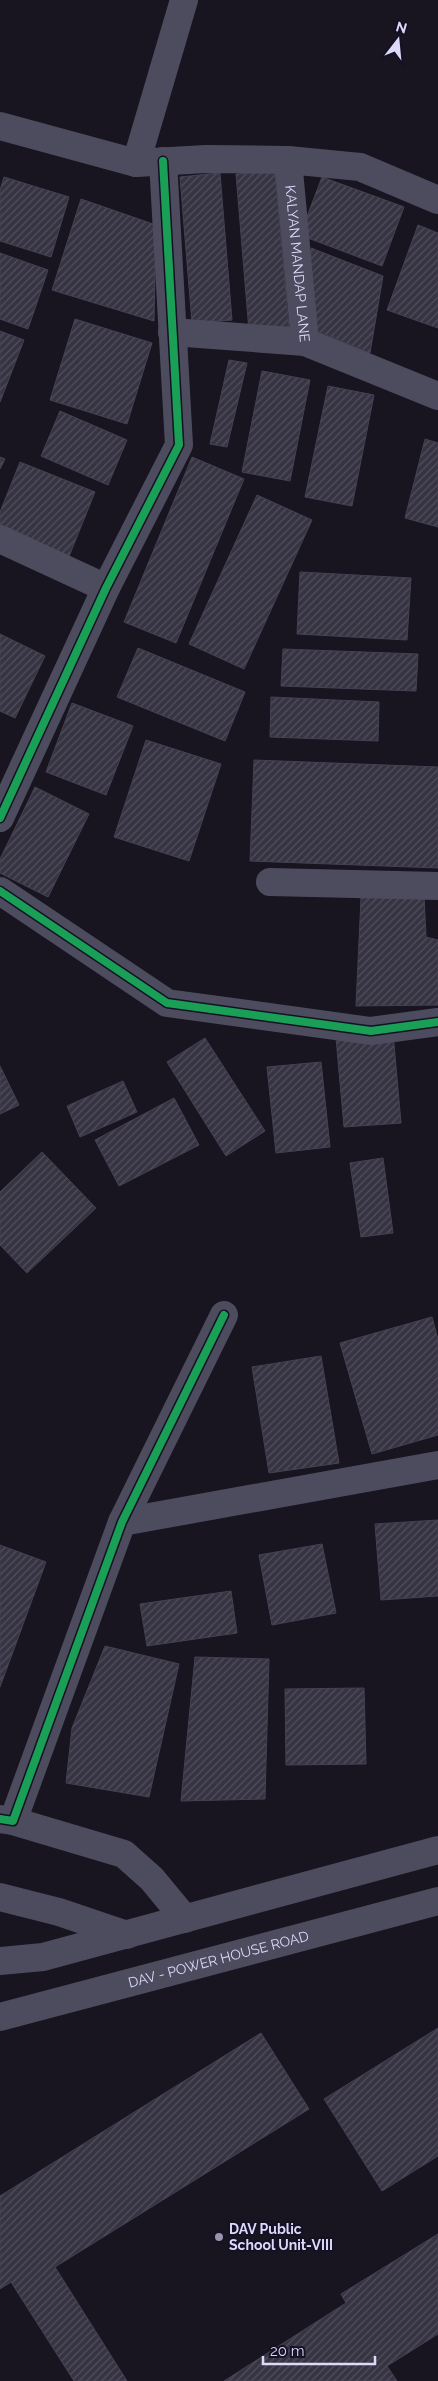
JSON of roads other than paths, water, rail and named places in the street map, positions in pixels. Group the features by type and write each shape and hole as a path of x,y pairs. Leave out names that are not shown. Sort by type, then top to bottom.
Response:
{"street":[{"path":"136,163 184,0"},
{"path":"1,129 136,163 288,160 360,166 438,200"},
{"name":"KALYAN MANDAP LANE","path":"288,160 304,342 438,396"},
{"path":"0,818 106,588 178,445 163,161"},
{"path":"172,332 304,342"},
{"path":"0,539 106,588"},
{"path":"270,882 438,886"},
{"path":"0,892 167,1003 371,1032 438,1022"},
{"path":"185,1919 152,1879 124,1854 7,1820 122,1522 224,1315"},
{"path":"122,1522 438,1465"},
{"path":"0,1961 43,1957 438,1850"},
{"path":"0,1897 58,1912 127,1935"},
{"name":"DAV - POWER HOUSE ROAD","path":"0,2017 438,1901"}],"place":[{"name":"DAV Public School Unit-VIII","path":"219,2237"}]}
